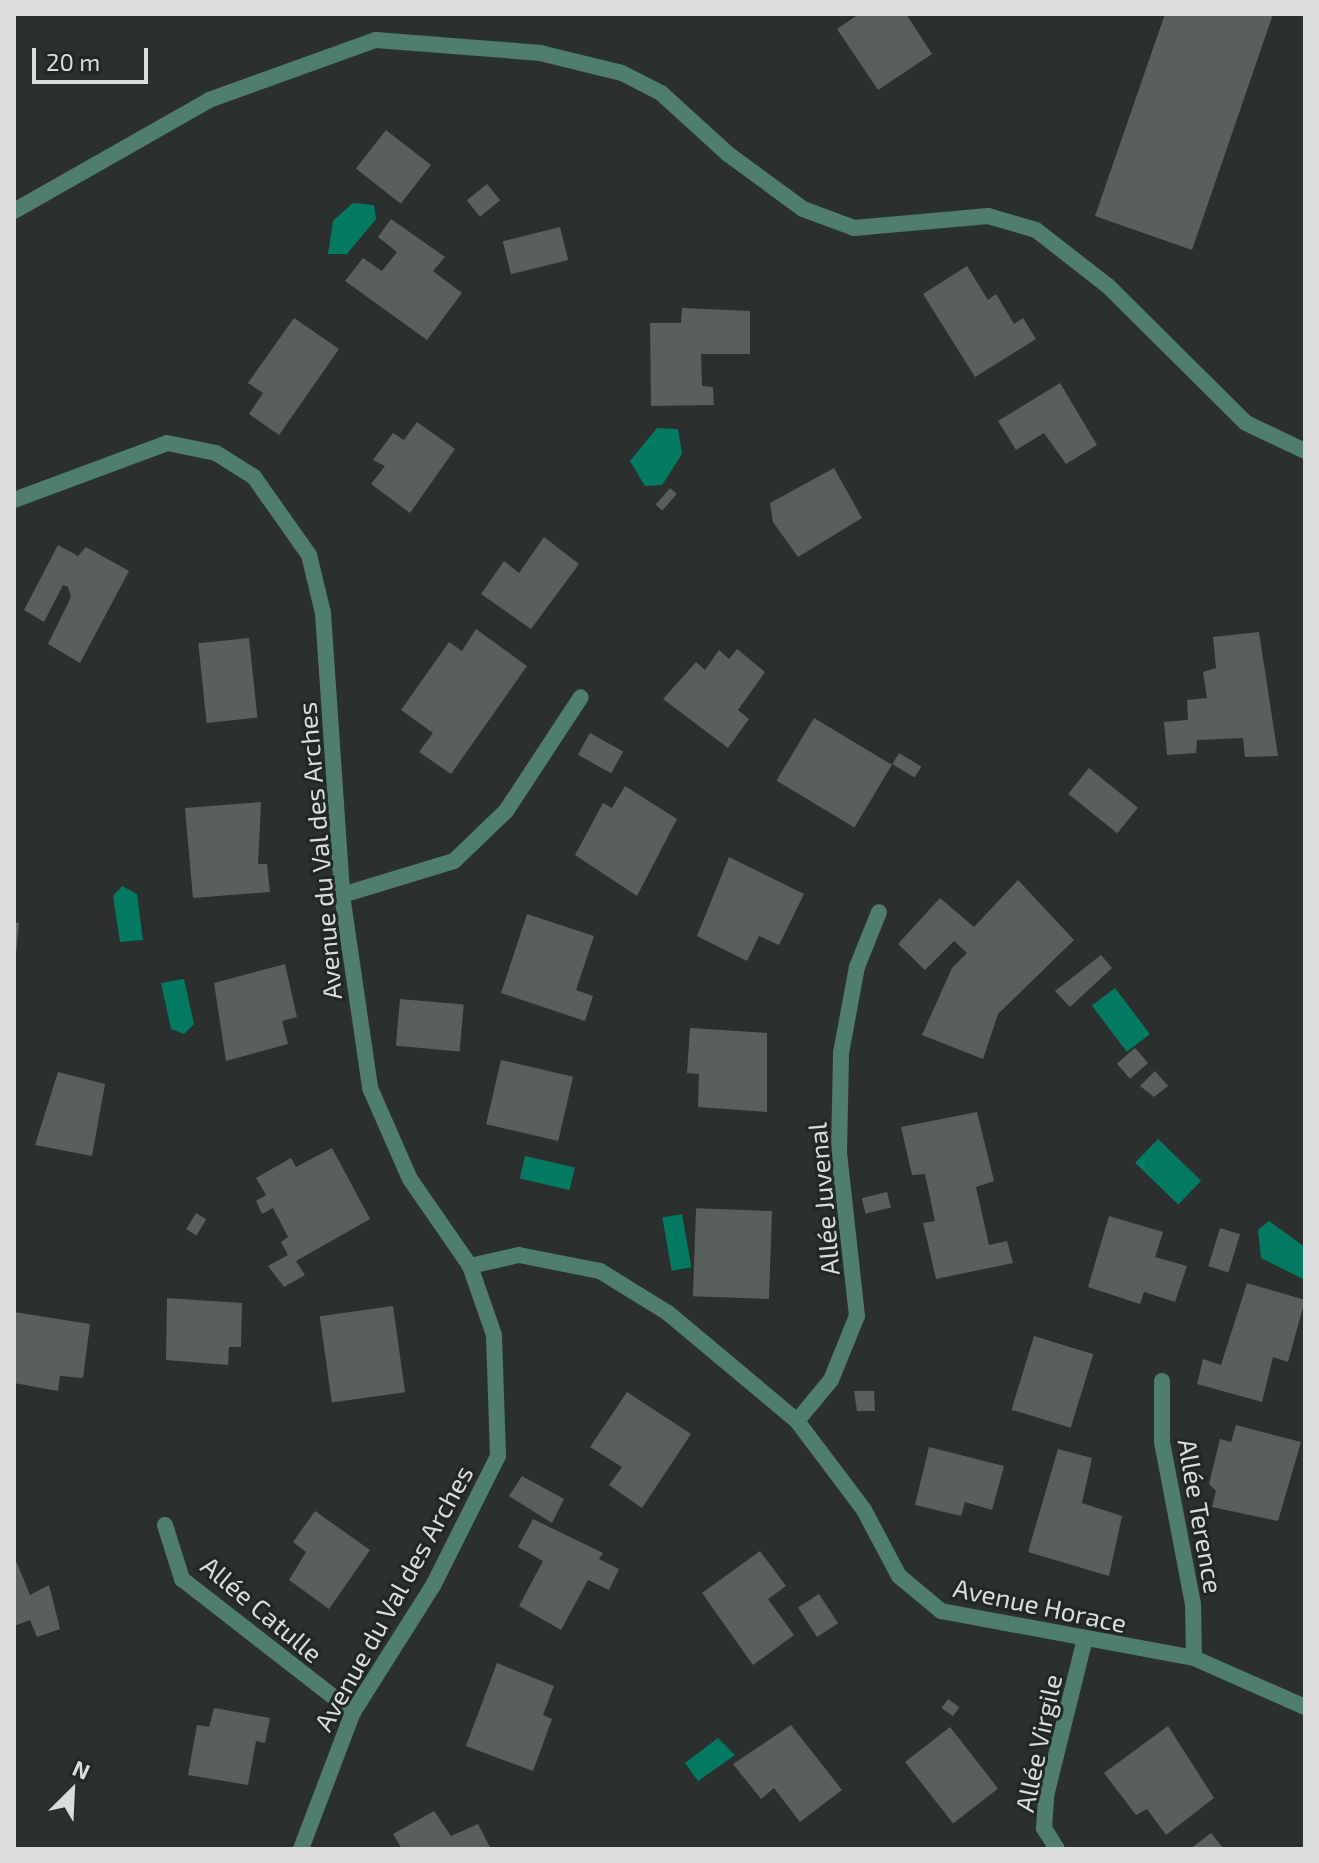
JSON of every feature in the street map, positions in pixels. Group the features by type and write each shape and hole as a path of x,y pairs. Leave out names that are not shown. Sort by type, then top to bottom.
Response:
{"street":[{"path":"14,211 209,100 376,40 540,53 622,73 661,93 803,209 854,228 988,216 1036,230 1108,286 1246,423 1305,451"},
{"name":"Avenue du Val des Arches","path":"14,500 167,443 216,453 254,477 309,555 323,613 342,895 370,1088 410,1179 470,1266 494,1335 498,1456 434,1584 353,1712 301,1849"},
{"path":"342,895 454,861 506,811 581,697"},
{"name":"Allée Juvenal","path":"797,1421 831,1380 857,1316 839,1152 841,1053 857,967 879,912"},
{"name":"Avenue Horace","path":"470,1266 519,1255 600,1271 668,1313 797,1421 864,1510 899,1576 941,1611 1084,1643 1194,1658 1305,1707"},
{"name":"Allée Terence","path":"1162,1381 1162,1442 1193,1604 1194,1658"},
{"name":"Allée Catulle","path":"165,1525 182,1579 353,1712"},
{"name":"Allée Virgile","path":"1057,1849 1044,1828 1046,1796 1084,1643"}],"shaded area":[{"path":"353,203 374,205 376,219 347,254 328,254 333,221"},
{"path":"657,428 678,429 682,454 662,485 645,486 630,461"},
{"path":"122,886 137,894 143,940 120,942 113,896"},
{"path":"184,979 194,1024 184,1034 171,1029 161,983"},
{"path":"1115,988 1150,1034 1127,1052 1092,1005"},
{"path":"1158,1139 1201,1181 1178,1204 1135,1163"},
{"path":"525,1156 575,1167 570,1190 520,1178"},
{"path":"682,1214 691,1267 672,1271 662,1217"},
{"path":"1269,1221 1305,1247 1305,1280 1261,1258 1258,1230"},
{"path":"718,1738 735,1755 698,1781 685,1763"}],"building":[{"path":"859,14 906,14 932,54 878,90 837,29"},
{"path":"1165,14 1273,14 1192,250 1095,216"},
{"path":"386,130 431,165 401,204 356,169"},
{"path":"487,184 500,200 480,217 467,200"},
{"path":"391,219 445,257 433,271 462,293 427,340 345,281 363,258 382,271 397,252 378,237"},
{"path":"560,227 568,260 511,274 503,241"},
{"path":"967,266 988,300 996,294 1014,324 1023,318 1036,339 975,377 923,294"},
{"path":"682,308 750,311 750,354 701,354 702,386 713,387 714,405 651,406 650,323 681,323"},
{"path":"294,318 339,349 279,435 249,414 263,393 248,383"},
{"path":"1060,383 1097,445 1066,464 1044,433 1016,450 998,421"},
{"path":"417,422 455,449 410,513 371,484 385,466 373,460 393,433 404,440"},
{"path":"834,468 862,518 798,557 773,522 770,503"},
{"path":"670,488 677,494 662,511 656,505"},
{"path":"544,537 579,564 531,629 481,594 504,561 519,573"},
{"path":"58,545 78,556 86,547 129,571 80,663 48,644 71,597 68,587 63,585 44,622 24,610"},
{"path":"476,629 527,666 451,774 419,752 433,733 401,710 449,642 462,651"},
{"path":"1259,632 1278,756 1245,757 1243,738 1197,740 1196,753 1167,755 1164,722 1188,720 1187,700 1207,698 1203,672 1216,668 1213,637"},
{"path":"249,638 257,718 207,723 198,643"},
{"path":"737,649 765,672 738,710 749,719 728,748 663,699 696,662 705,670 719,650 729,659"},
{"path":"814,718 892,765 854,827 776,781"},
{"path":"590,733 623,751 611,773 578,755"},
{"path":"899,753 921,766 915,778 892,764"},
{"path":"1089,768 1138,808 1117,833 1068,794"},
{"path":"625,786 677,819 637,896 575,855 603,803 612,808"},
{"path":"261,802 258,864 267,864 270,892 193,898 185,808"},
{"path":"729,857 804,894 779,945 759,936 747,961 697,936"},
{"path":"1018,880 1074,940 998,1014 983,1059 922,1035 952,968 967,953 954,941 925,970 898,944 940,898 974,927"},
{"path":"527,914 594,936 576,990 593,996 585,1021 501,993"},
{"path":"14,922 19,923 16,954 14,953"},
{"path":"1101,955 1112,968 1070,1007 1055,991"},
{"path":"285,964 297,1017 282,1021 288,1044 226,1061 214,983"},
{"path":"400,999 464,1005 460,1051 396,1046"},
{"path":"690,1028 767,1033 767,1112 698,1107 699,1074 687,1073"},
{"path":"1135,1048 1148,1063 1130,1079 1117,1064"},
{"path":"501,1060 573,1077 558,1141 486,1124"},
{"path":"1155,1071 1168,1086 1154,1097 1140,1086"},
{"path":"58,1072 105,1084 92,1156 35,1145"},
{"path":"977,1112 994,1181 976,1187 989,1245 1007,1241 1013,1263 936,1279 923,1223 935,1221 925,1174 912,1175 901,1127"},
{"path":"332,1148 370,1219 296,1261 305,1275 284,1287 268,1266 288,1255 281,1242 288,1237 273,1208 262,1214 256,1201 266,1195 256,1178 291,1158 296,1167"},
{"path":"887,1192 891,1208 866,1214 862,1198"},
{"path":"696,1208 772,1211 769,1299 693,1296"},
{"path":"196,1213 206,1219 197,1235 186,1229"},
{"path":"1109,1216 1163,1232 1155,1257 1187,1266 1175,1302 1144,1292 1140,1304 1088,1287"},
{"path":"1220,1228 1240,1234 1228,1272 1208,1266"},
{"path":"1247,1283 1305,1300 1288,1362 1273,1357 1262,1402 1197,1384 1203,1359 1221,1365"},
{"path":"167,1298 242,1303 241,1347 229,1347 228,1365 166,1360"},
{"path":"393,1306 405,1392 332,1402 320,1316"},
{"path":"14,1312 90,1324 83,1378 60,1376 58,1391 14,1383"},
{"path":"1034,1336 1093,1354 1071,1428 1011,1410"},
{"path":"854,1391 874,1391 875,1411 857,1411"},
{"path":"627,1392 691,1434 642,1508 609,1485 622,1467 590,1447"},
{"path":"1236,1425 1301,1442 1278,1521 1212,1507 1216,1491 1209,1484 1220,1439 1231,1442"},
{"path":"929,1447 1004,1466 992,1510 965,1502 961,1516 915,1505"},
{"path":"1058,1449 1092,1458 1082,1503 1122,1516 1109,1576 1028,1552"},
{"path":"522,1476 564,1499 552,1523 509,1496"},
{"path":"315,1511 370,1550 329,1609 289,1580 306,1552 293,1542"},
{"path":"533,1519 603,1553 599,1559 619,1569 609,1590 588,1580 561,1630 519,1606 543,1561 518,1547"},
{"path":"760,1551 786,1586 768,1599 794,1635 753,1665 702,1593"},
{"path":"14,1556 30,1595 49,1585 60,1629 37,1637 30,1620 14,1626"},
{"path":"819,1594 838,1623 817,1637 798,1608"},
{"path":"497,1663 554,1686 543,1715 552,1719 533,1771 466,1746"},
{"path":"948,1699 959,1707 953,1716 942,1708"},
{"path":"214,1708 270,1718 265,1743 256,1741 248,1785 188,1775 197,1725 209,1727"},
{"path":"791,1725 842,1790 800,1822 774,1788 761,1799 733,1764"},
{"path":"1168,1726 1214,1798 1166,1835 1147,1809 1136,1815 1104,1773"},
{"path":"950,1727 998,1788 953,1824 905,1762"},
{"path":"434,1811 451,1836 478,1824 491,1849 402,1849 393,1834"},
{"path":"1211,1833 1224,1849 1190,1849"}]}
